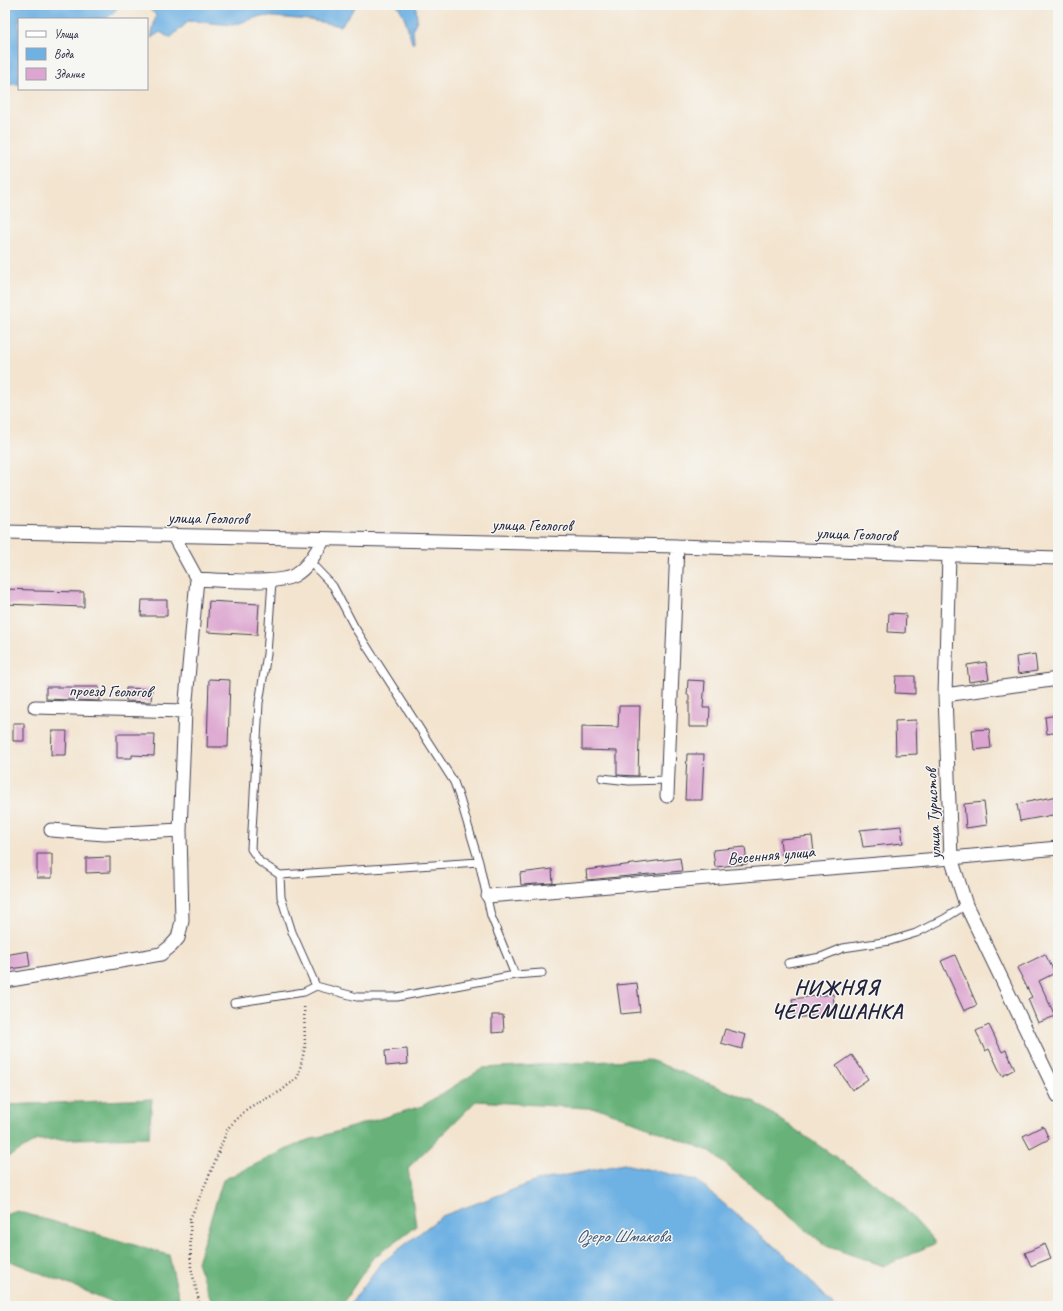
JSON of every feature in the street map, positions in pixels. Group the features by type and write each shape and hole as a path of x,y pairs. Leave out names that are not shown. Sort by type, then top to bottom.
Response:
{"street":[{"name":"улица Геологов","path":"5,532 677,546 1058,558"},
{"path":"5,981 161,954 178,938 182,921 180,830 185,711 197,579 173,535"},
{"path":"197,579 272,581 294,576 310,562 324,539"},
{"path":"667,796 677,546"},
{"name":"улица Туристов","path":"949,555 945,694 952,858 966,905 1057,1090"},
{"path":"945,694 1058,679"},
{"name":"проезд Геологов","path":"35,707 185,711"},
{"path":"51,830 105,834 180,830"},
{"name":"Весенняя улица","path":"488,896 1058,848"}],"lane":[{"path":"310,562 333,586 355,628 454,782 479,862 488,896 491,916 515,975"},
{"path":"272,581 267,654 259,703 251,849 260,862 280,875 479,862"},
{"path":"602,778 629,781 667,780"},
{"path":"280,875 281,897 292,932 316,986"},
{"path":"788,963 821,957 843,948 890,941 923,929 944,919 966,905"},
{"path":"234,1003 304,992 316,986 357,997 397,997 515,975 542,973"}],"path":[{"path":"200,1306 191,1267 190,1219 228,1128 248,1108 281,1091 298,1077 305,1047 304,992"}],"green space":[{"path":"648,1059 755,1102 894,1197 936,1243 884,1266 826,1246 709,1151 601,1109 476,1101 408,1168 416,1226 372,1259 341,1306 213,1306 197,1262 223,1180 302,1142 422,1106 483,1068"},
{"path":"152,1099 149,1137 37,1140 5,1159 5,1105"},
{"path":"17,1211 169,1255 181,1306 123,1306 5,1259 5,1215"}],"water":[{"path":"5,5 120,5 108,18 18,18 18,84 5,85"},
{"path":"145,5 357,5 341,26 310,20 261,16 233,25 189,21 170,38 160,32 151,38 156,15"},
{"path":"397,5 416,5 417,20 413,28 414,43 412,43 405,18"},
{"name":"Озеро Шмакова","path":"624,1164 696,1180 796,1265 834,1306 349,1306 380,1264 442,1216 537,1181"}],"building":[{"path":"5,589 84,592 84,607 5,604"},
{"path":"142,600 167,600 167,616 141,616"},
{"path":"209,601 259,604 257,635 207,632"},
{"path":"889,613 906,614 905,633 888,632"},
{"path":"1035,654 1037,671 1018,674 1016,657"},
{"path":"986,662 989,679 969,682 967,665"},
{"path":"896,676 915,676 915,694 895,693"},
{"path":"209,679 230,680 228,747 207,747"},
{"path":"688,680 705,681 703,708 710,708 709,727 689,727 689,695 687,695"},
{"path":"46,687 99,687 99,701 46,699"},
{"path":"126,688 152,689 151,702 126,701"},
{"path":"619,706 640,706 638,776 617,775 617,751 582,750 582,726 618,727"},
{"path":"1058,715 1058,732 1047,734 1045,717"},
{"path":"916,720 917,754 896,755 895,721"},
{"path":"13,723 24,723 24,741 13,741"},
{"path":"989,729 991,748 974,750 972,730"},
{"path":"52,731 67,731 66,755 51,755"},
{"path":"117,734 155,734 154,756 132,755 132,758 117,758"},
{"path":"687,754 704,754 702,800 685,800"},
{"path":"1058,796 1058,814 1020,821 1017,804"},
{"path":"984,802 987,825 966,828 964,804"},
{"path":"901,826 903,843 863,847 860,830"},
{"path":"812,836 814,853 782,856 780,839"},
{"path":"745,847 747,864 715,867 713,850"},
{"path":"37,854 52,854 52,878 37,878"},
{"path":"110,857 110,872 86,873 86,858"},
{"path":"680,858 682,871 587,880 586,870"},
{"path":"552,869 553,883 521,885 520,873"},
{"path":"28,951 30,966 5,970 5,955"},
{"path":"1045,954 1055,973 1039,981 1055,1016 1038,1023 1028,999 1032,997 1017,968"},
{"path":"955,955 977,1005 964,1011 941,961"},
{"path":"637,983 640,1012 621,1014 617,985"},
{"path":"833,994 835,1013 795,1018 792,999"},
{"path":"492,1015 503,1015 504,1032 492,1033"},
{"path":"989,1025 1002,1052 1006,1050 1015,1069 1002,1076 989,1049 985,1051 976,1031"},
{"path":"725,1029 746,1035 742,1049 721,1043"},
{"path":"407,1049 408,1064 386,1066 385,1051"},
{"path":"852,1055 868,1079 852,1090 836,1066"},
{"path":"1043,1126 1049,1139 1030,1149 1023,1136"},
{"path":"1045,1244 1051,1258 1031,1266 1025,1253"}],"district":[{"name":"НИЖНЯЯ ЧЕРЕМШАНКА","path":"837,999"}]}
